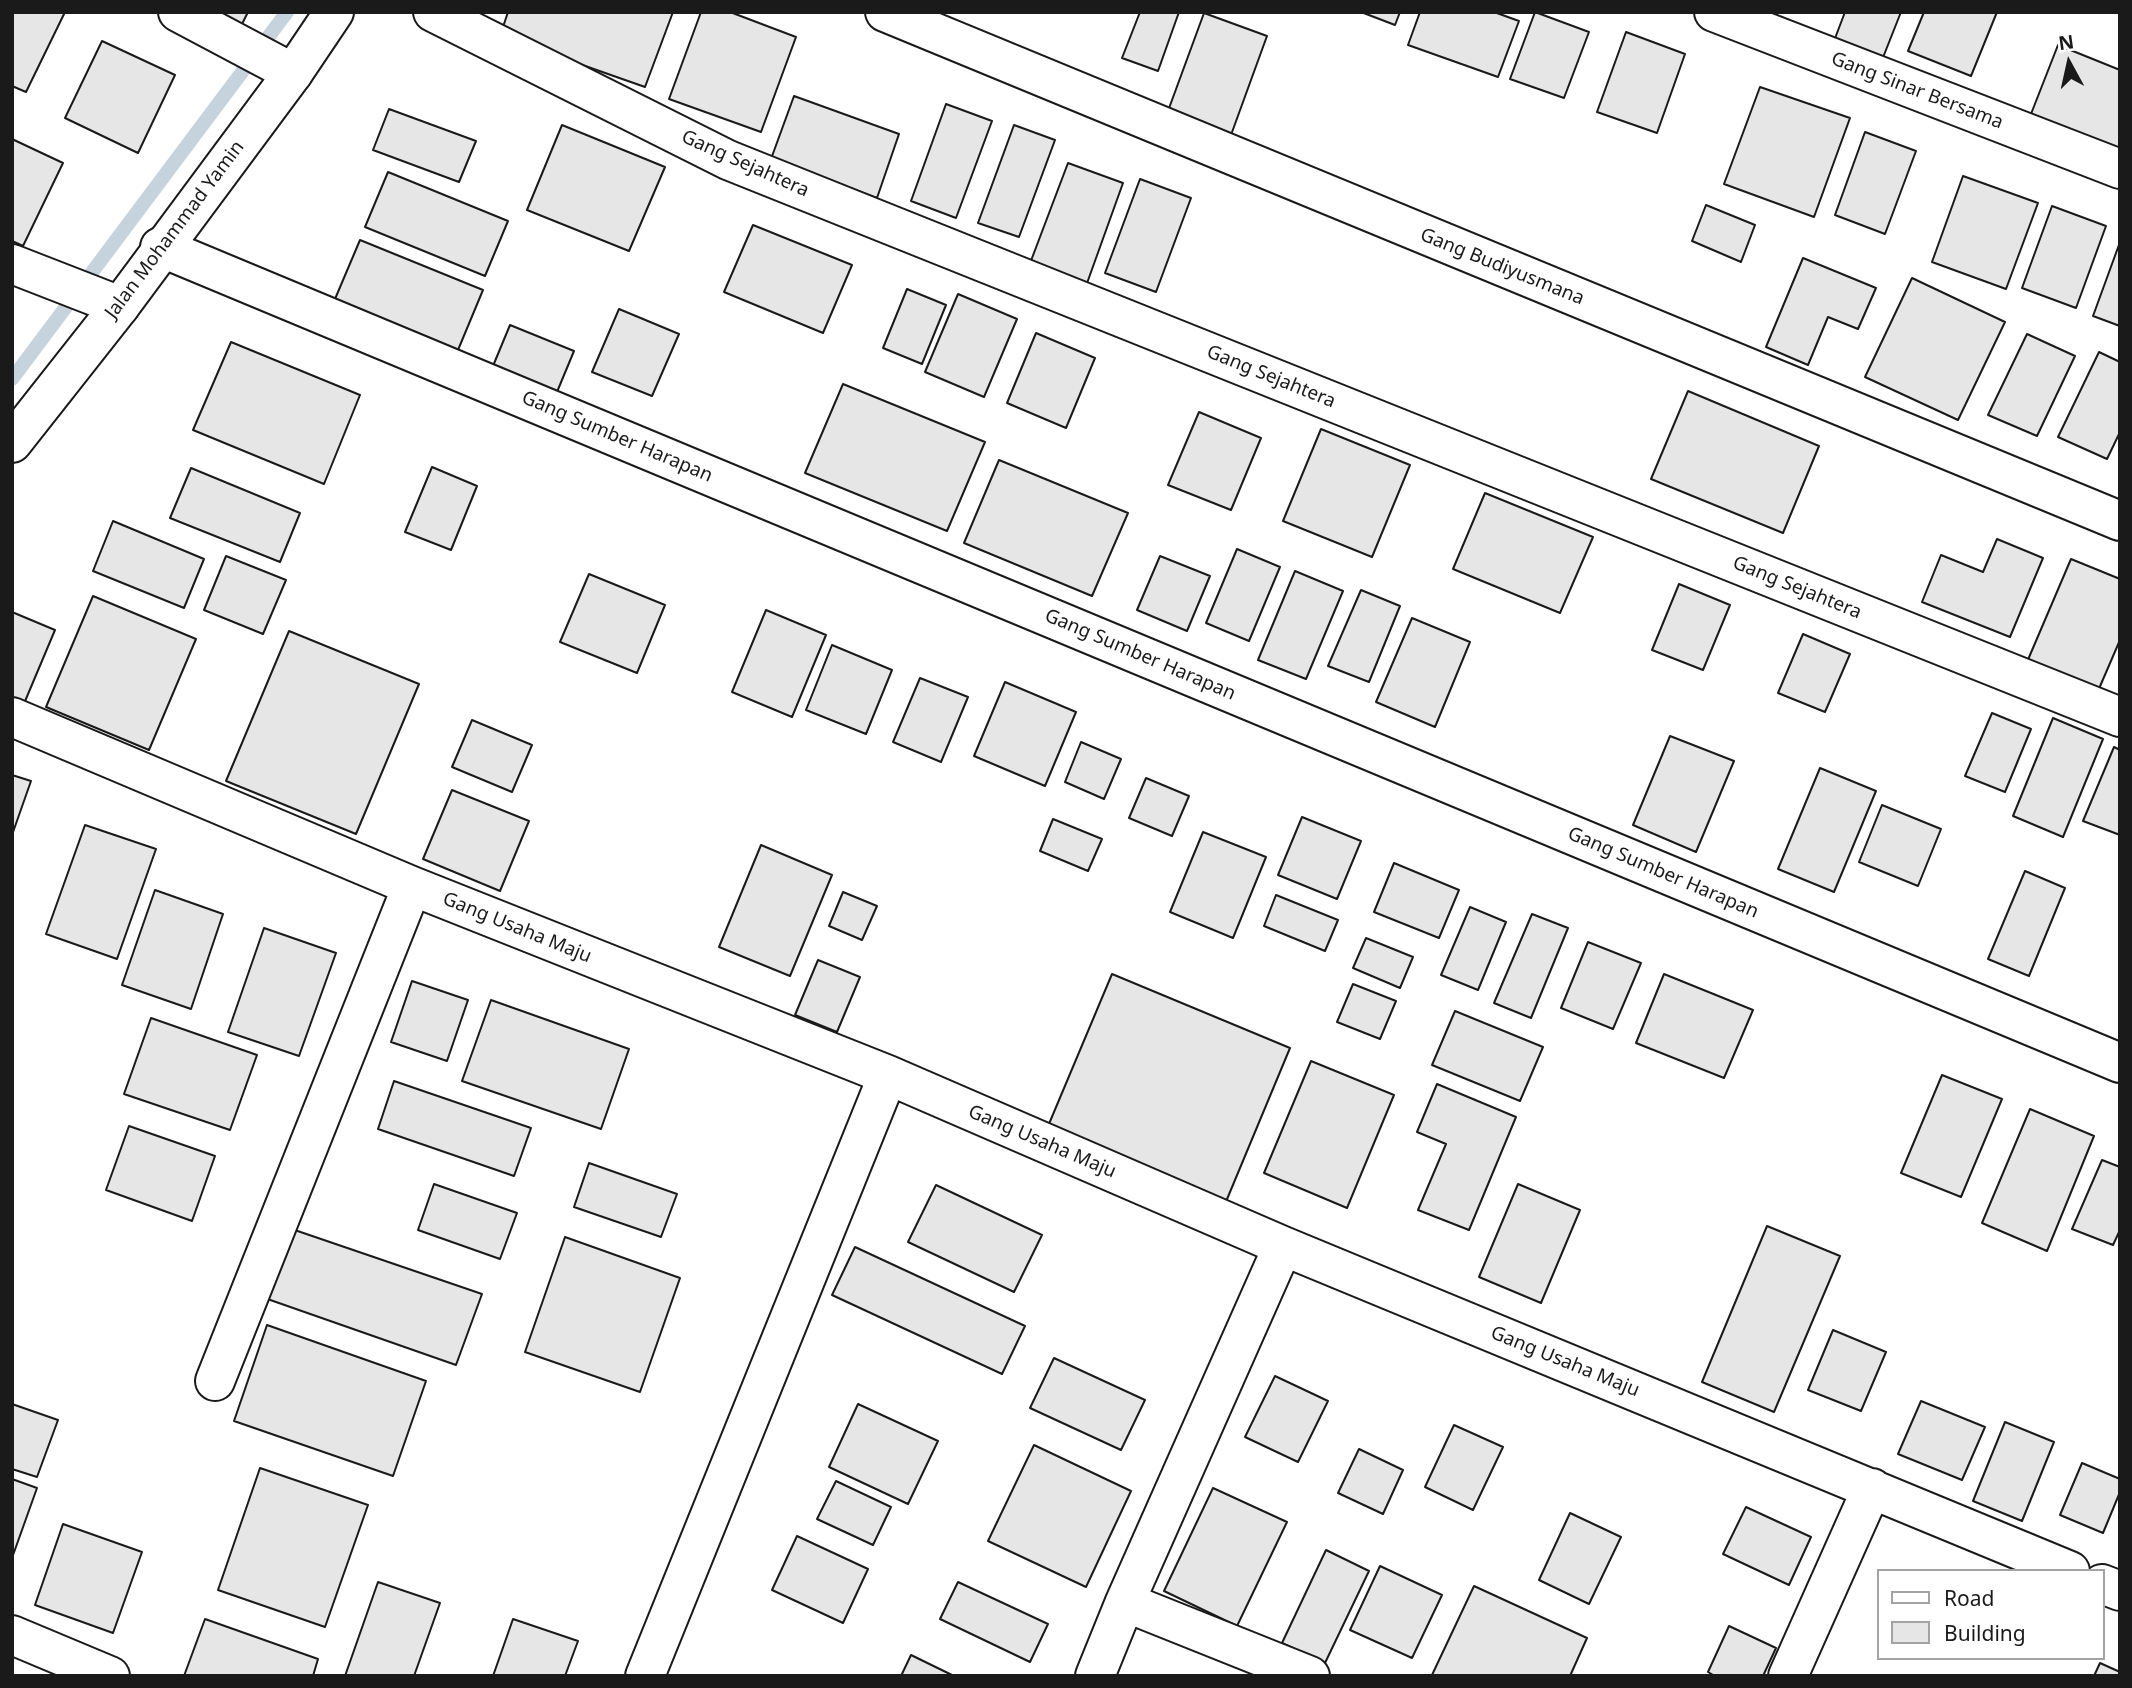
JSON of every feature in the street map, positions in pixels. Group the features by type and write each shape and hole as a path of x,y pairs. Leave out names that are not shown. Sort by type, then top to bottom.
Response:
{"street":[{"path":"178,12 293,73"},
{"name":"Jalan Mohammad Yamin","path":"12,443 120,306 160,247 293,73 334,12"},
{"name":"Gang Sejahtera","path":"433,12 728,160 2120,717"},
{"name":"Gang Budiyusmana","path":"885,12 2120,521"},
{"name":"Gang Sinar Bersama","path":"1714,12 2120,169"},
{"name":"Gang Sumber Harapan","path":"160,247 2120,1063"},
{"path":"12,264 120,306"},
{"name":"Gang Usaha Maju","path":"12,718 412,886 888,1075 1283,1245 2065,1569"},
{"path":"215,1381 412,886"},
{"path":"645,1676 888,1075"},
{"path":"1095,1676 1283,1245"},
{"path":"1788,1676 1872,1488"},
{"path":"1125,1602 1310,1676"},
{"path":"12,1635 110,1676"}],"building":[{"path":"12,12 65,12 26,92 12,86"},
{"path":"219,12 248,12 242,24"},
{"path":"508,12 673,12 645,87 500,36"},
{"path":"701,12 730,12 796,37 761,132 669,99"},
{"path":"1140,12 1179,12 1158,71 1122,58"},
{"path":"1361,12 1400,12 1395,25"},
{"path":"1420,12 1494,12 1519,21 1498,77 1408,45"},
{"path":"1535,12 1589,32 1564,98 1510,79"},
{"path":"1845,12 1901,12 1882,60 1834,41"},
{"path":"1924,12 1997,12 1971,76 1908,51"},
{"path":"1204,13 1267,36 1231,135 1168,111"},
{"path":"1626,32 1685,54 1657,133 1597,112"},
{"path":"102,41 175,75 138,153 65,118"},
{"path":"2058,45 2120,70 2120,150 2031,114"},
{"path":"1760,87 1850,118 1814,217 1724,184"},
{"path":"794,96 899,134 877,198 771,159"},
{"path":"946,104 992,121 956,218 911,201"},
{"path":"389,109 476,141 459,182 373,150"},
{"path":"562,125 665,167 629,251 527,210"},
{"path":"1014,125 1055,140 1019,237 978,223"},
{"path":"1865,132 1916,151 1885,234 1835,215"},
{"path":"12,139 63,163 23,246 12,241"},
{"path":"1068,163 1123,183 1086,286 1029,266"},
{"path":"388,172 508,221 485,276 365,227"},
{"path":"1963,176 2038,203 2006,289 1932,262"},
{"path":"1140,179 1191,198 1156,292 1105,273"},
{"path":"1706,205 1755,225 1741,262 1692,241"},
{"path":"2052,206 2106,226 2076,308 2022,288"},
{"path":"753,225 852,265 823,333 724,292"},
{"path":"360,240 483,290 458,350 335,299"},
{"path":"2120,242 2120,326 2093,316"},
{"path":"1803,258 1876,288 1858,329 1828,317 1808,365 1766,347"},
{"path":"1912,278 2005,322 1958,420 1865,377"},
{"path":"907,289 946,305 922,364 883,348"},
{"path":"958,294 1017,319 984,397 925,372"},
{"path":"619,309 679,334 652,396 592,372"},
{"path":"510,325 574,351 552,404 488,378"},
{"path":"1036,333 1095,358 1066,428 1007,403"},
{"path":"2027,334 2075,356 2037,436 1988,415"},
{"path":"231,342 360,395 324,484 193,430"},
{"path":"2099,352 2120,362 2120,432 2107,459 2058,437"},
{"path":"843,384 985,442 947,531 805,473"},
{"path":"1688,391 1819,446 1783,533 1651,479"},
{"path":"1199,412 1261,438 1231,510 1168,485"},
{"path":"1321,429 1410,465 1372,557 1283,521"},
{"path":"999,460 1128,513 1092,596 964,543"},
{"path":"432,467 477,486 451,550 405,532"},
{"path":"191,468 300,513 280,562 170,518"},
{"path":"1485,493 1593,537 1560,613 1453,569"},
{"path":"113,521 204,559 184,608 93,571"},
{"path":"1997,539 2043,558 2010,637 1922,602 1941,555 1983,572"},
{"path":"1237,549 1280,567 1249,641 1206,623"},
{"path":"226,556 286,580 263,634 204,610"},
{"path":"1160,556 1210,576 1187,631 1137,610"},
{"path":"2071,559 2120,579 2120,640 2098,691 2027,662"},
{"path":"1295,571 1343,591 1306,679 1258,660"},
{"path":"589,574 665,605 637,673 560,642"},
{"path":"1679,584 1730,605 1703,670 1652,650"},
{"path":"1361,590 1400,606 1369,682 1328,666"},
{"path":"93,596 196,639 149,750 46,707"},
{"path":"766,610 826,635 792,717 732,692"},
{"path":"12,612 55,630 23,706 12,702"},
{"path":"1412,618 1470,642 1435,727 1376,702"},
{"path":"289,631 419,684 356,834 226,781"},
{"path":"1803,634 1850,654 1825,712 1778,693"},
{"path":"832,645 892,670 866,734 806,710"},
{"path":"920,678 968,697 941,762 893,742"},
{"path":"1005,682 1076,712 1045,786 974,756"},
{"path":"1992,713 2031,729 2005,792 1965,776"},
{"path":"2053,718 2103,739 2063,837 2013,816"},
{"path":"472,720 532,745 512,792 452,767"},
{"path":"1670,736 1734,761 1696,852 1633,825"},
{"path":"1081,742 1121,759 1104,799 1065,782"},
{"path":"2114,747 2120,750 2120,835 2083,821"},
{"path":"1820,768 1876,791 1834,892 1778,869"},
{"path":"12,775 31,781 12,835"},
{"path":"1146,778 1189,796 1172,836 1129,818"},
{"path":"452,790 529,821 500,891 423,859"},
{"path":"1882,805 1941,829 1918,886 1859,862"},
{"path":"1302,817 1361,841 1337,899 1278,875"},
{"path":"1053,819 1102,839 1088,871 1040,851"},
{"path":"85,825 156,849 117,959 46,934"},
{"path":"1203,832 1266,857 1233,938 1170,912"},
{"path":"761,845 832,875 790,976 719,947"},
{"path":"1394,863 1459,890 1439,938 1374,912"},
{"path":"2025,871 2065,888 2029,976 1988,959"},
{"path":"155,890 223,914 191,1009 122,985"},
{"path":"843,892 877,906 862,940 829,926"},
{"path":"1276,895 1338,920 1325,951 1264,926"},
{"path":"1470,907 1506,922 1478,990 1441,975"},
{"path":"1532,914 1568,928 1531,1018 1494,1003"},
{"path":"264,928 336,953 299,1056 228,1032"},
{"path":"1366,938 1413,957 1400,988 1353,968"},
{"path":"1588,942 1641,963 1613,1029 1561,1008"},
{"path":"818,960 860,977 837,1032 795,1015"},
{"path":"1112,974 1290,1048 1225,1204 1046,1131"},
{"path":"1664,974 1753,1010 1724,1078 1636,1043"},
{"path":"412,981 468,1000 447,1061 391,1042"},
{"path":"1353,984 1396,1001 1380,1039 1337,1022"},
{"path":"491,1000 629,1049 601,1129 462,1081"},
{"path":"1455,1011 1543,1047 1520,1101 1432,1065"},
{"path":"151,1018 257,1055 230,1130 124,1094"},
{"path":"1311,1061 1394,1095 1347,1208 1264,1173"},
{"path":"1942,1075 2002,1099 1961,1197 1901,1173"},
{"path":"394,1081 531,1128 514,1176 378,1129"},
{"path":"1437,1084 1516,1117 1469,1230 1418,1210 1446,1144 1417,1132"},
{"path":"2030,1109 2094,1136 2047,1251 1982,1223"},
{"path":"129,1126 215,1156 192,1221 106,1190"},
{"path":"2102,1160 2120,1167 2120,1230 2113,1245 2072,1229"},
{"path":"589,1163 677,1194 661,1237 574,1207"},
{"path":"434,1184 517,1213 500,1259 418,1230"},
{"path":"1518,1184 1580,1210 1541,1303 1479,1277"},
{"path":"936,1185 1042,1235 1014,1292 908,1242"},
{"path":"280,1225 482,1294 456,1365 256,1295"},
{"path":"1767,1226 1840,1256 1774,1412 1702,1382"},
{"path":"565,1237 680,1278 640,1392 525,1352"},
{"path":"855,1247 1025,1326 1002,1374 832,1295"},
{"path":"267,1325 426,1381 393,1476 234,1421"},
{"path":"1833,1330 1886,1352 1861,1411 1808,1390"},
{"path":"1054,1358 1145,1400 1121,1450 1030,1408"},
{"path":"1275,1376 1328,1401 1298,1462 1245,1437"},
{"path":"1921,1401 1985,1427 1962,1480 1898,1454"},
{"path":"12,1404 58,1420 37,1477 12,1469"},
{"path":"858,1404 938,1441 908,1504 829,1467"},
{"path":"2005,1422 2054,1442 2022,1521 1973,1501"},
{"path":"1454,1425 1503,1447 1473,1510 1425,1487"},
{"path":"1034,1445 1131,1491 1086,1587 988,1541"},
{"path":"1359,1449 1403,1470 1383,1514 1338,1493"},
{"path":"2082,1463 2120,1479 2120,1492 2103,1533 2060,1515"},
{"path":"260,1468 368,1505 325,1627 218,1590"},
{"path":"12,1479 37,1488 12,1558"},
{"path":"836,1481 891,1507 873,1545 817,1519"},
{"path":"1213,1488 1287,1522 1237,1626 1164,1591"},
{"path":"1746,1507 1811,1537 1789,1585 1723,1554"},
{"path":"1570,1513 1621,1537 1589,1604 1539,1580"},
{"path":"63,1524 142,1552 113,1633 35,1605"},
{"path":"797,1536 868,1569 843,1623 772,1590"},
{"path":"1326,1550 1369,1571 1325,1663 1282,1643"},
{"path":"1380,1566 1442,1595 1412,1658 1350,1630"},
{"path":"378,1582 440,1603 414,1676 345,1676"},
{"path":"958,1582 1048,1624 1030,1662 940,1619"},
{"path":"1474,1586 1587,1638 1570,1676 1432,1675"},
{"path":"205,1619 318,1659 313,1676 184,1676"},
{"path":"513,1619 578,1641 565,1676 493,1676"},
{"path":"1729,1626 1776,1648 1763,1676 1715,1676 1708,1672"},
{"path":"911,1655 954,1676 901,1676"},
{"path":"2100,1663 2120,1672 2120,1676 2094,1676"}],"waterway":[{"path":"12,379 287,12"}]}
